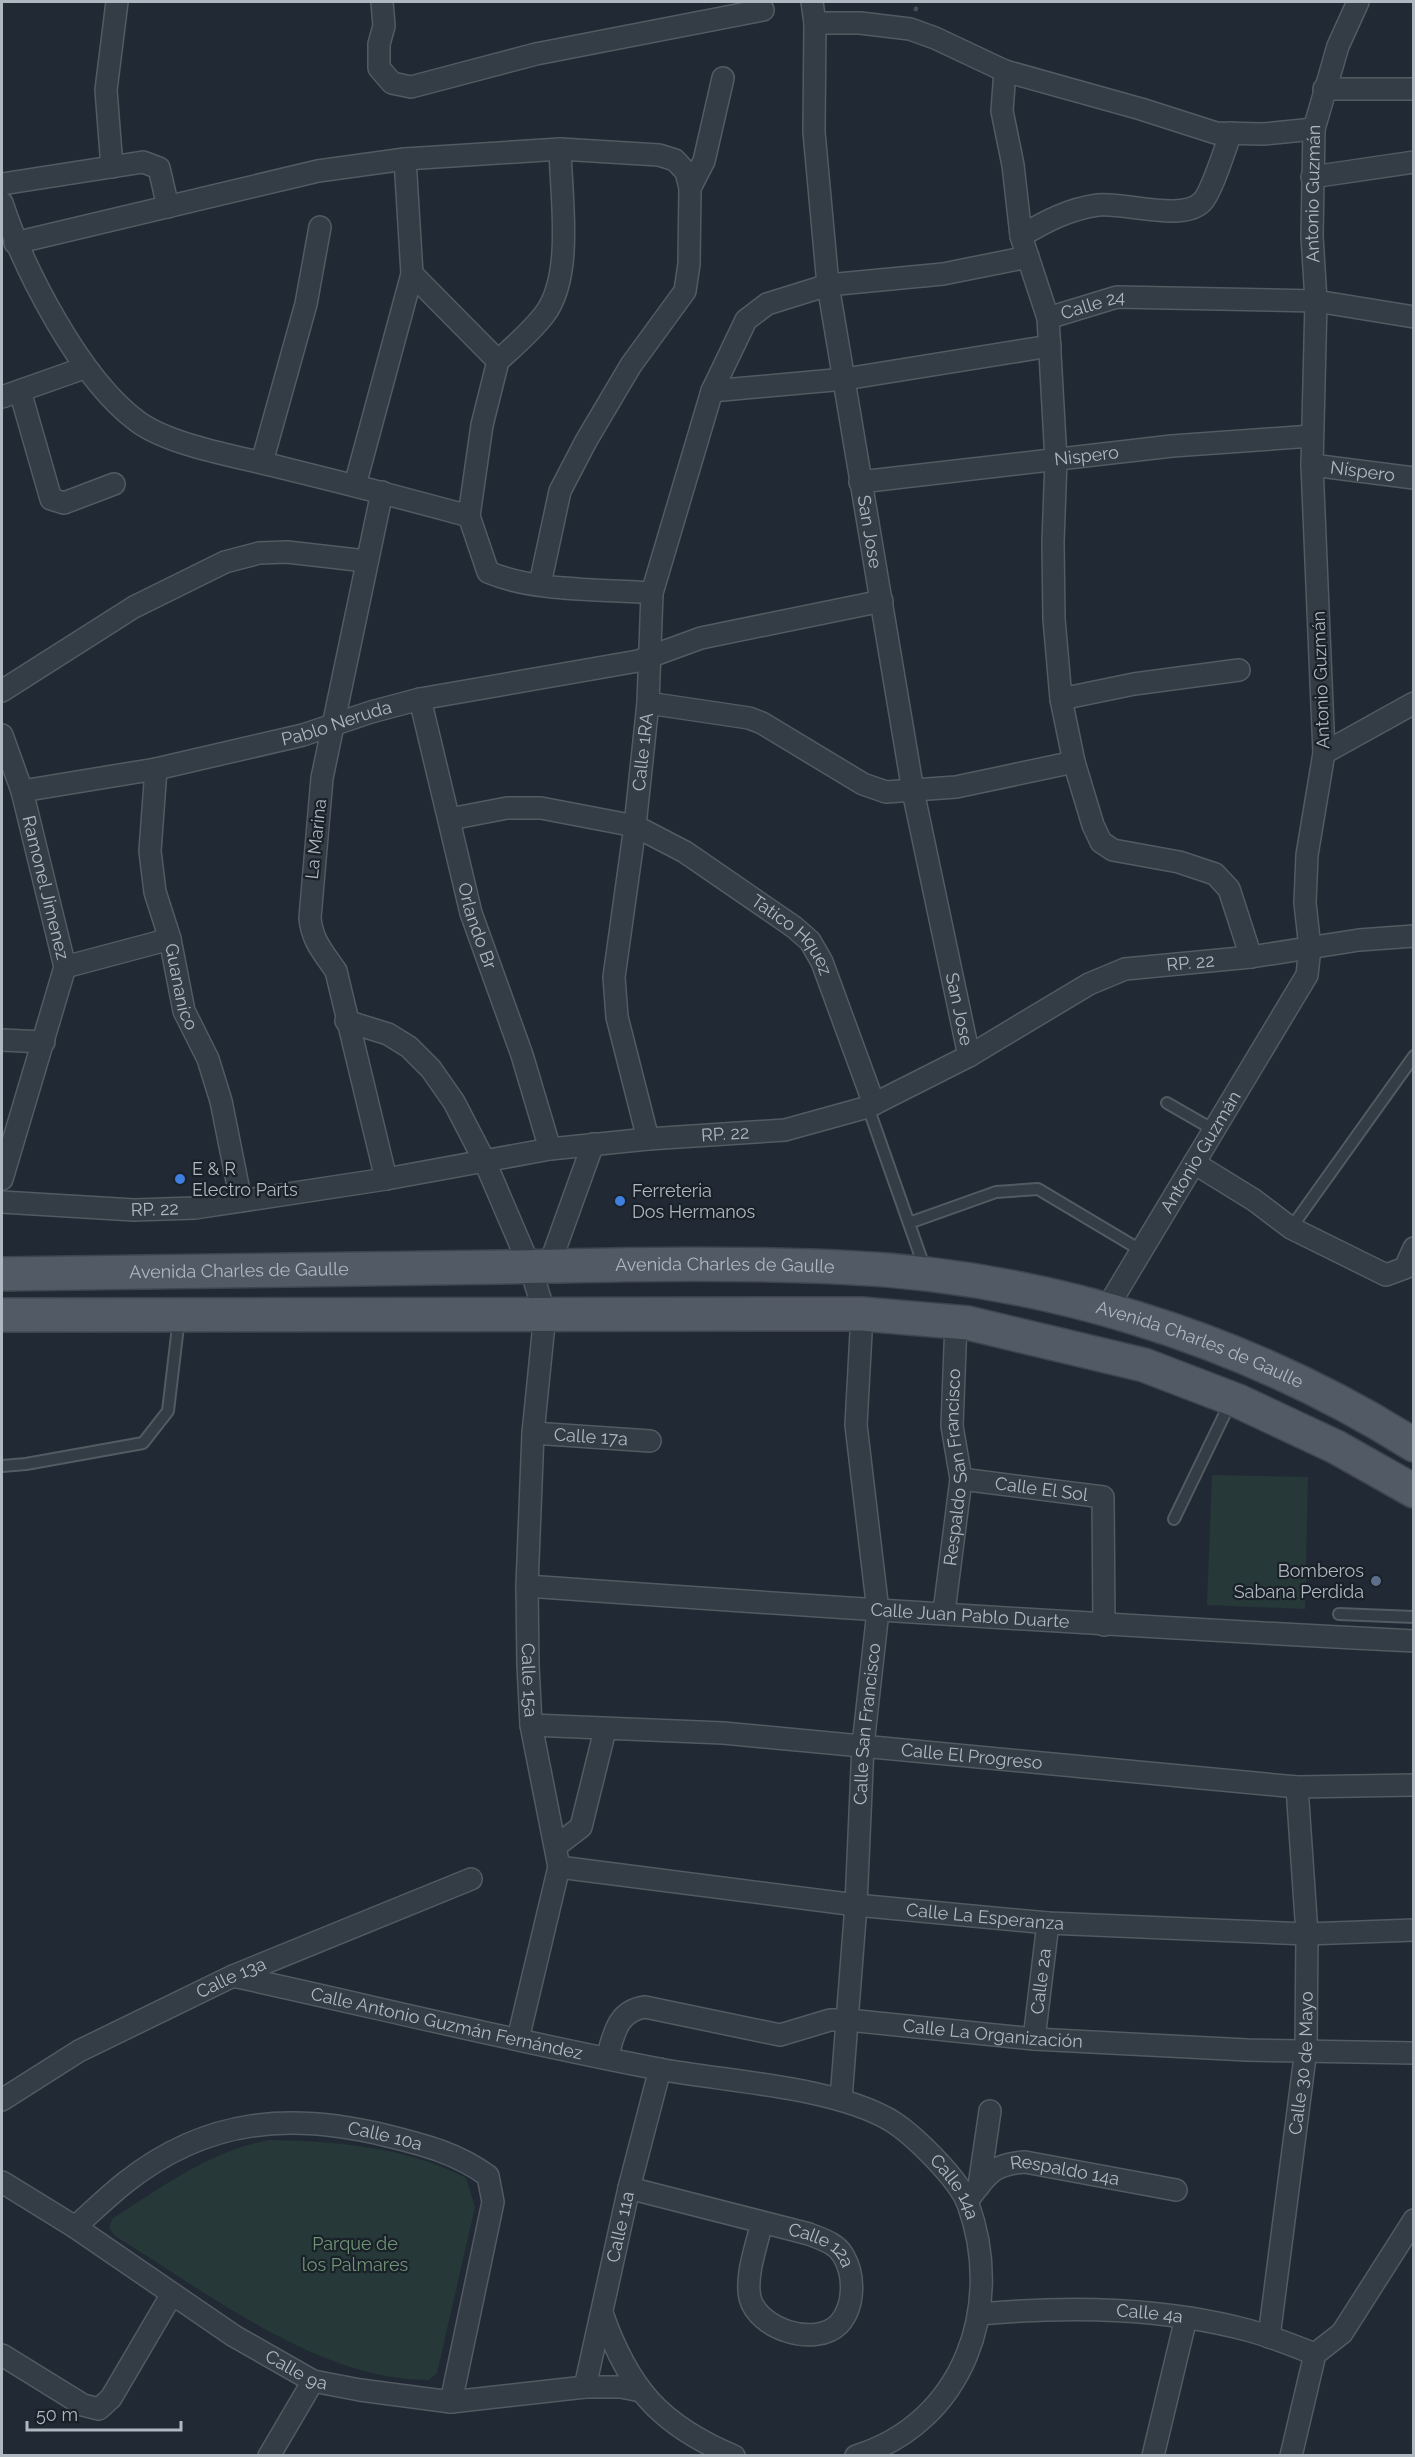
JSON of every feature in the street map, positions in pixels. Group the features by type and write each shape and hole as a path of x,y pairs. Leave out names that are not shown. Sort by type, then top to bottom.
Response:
{"main road":[{"name":"Avenida Charles de Gaulle","path":"2,1274 540,1266 838,1267 927,1275 1014,1287 1107,1308 1207,1343 1301,1382 1413,1445"},
{"name":"Avenida Charles de Gaulle","path":"2,1315 862,1314 956,1322 1144,1365 1232,1398 1336,1447 1413,1491"}],"street":[{"path":"112,167 105,90 117,2"},
{"path":"382,2 384,26 379,45 379,68 392,83 411,87 536,54 763,10"},
{"name":"San Jose","path":"812,2 815,23 814,132 828,285 846,379 860,482 914,791 969,1056"},
{"name":"Antonio Guzmán","path":"1107,1308 1307,975 1310,948 1305,903 1307,855 1324,753 1312,465 1316,301 1312,236 1314,129 1324,89 1358,2"},
{"path":"815,23 860,23 910,29 954,46 1005,71 1216,133 1264,134 1314,129"},
{"path":"1005,71 1002,111 1013,165 1021,236 1048,318"},
{"path":"690,188 704,161 723,78"},
{"path":"1324,89 1413,89"},
{"path":"1021,236 1057,215 1085,207 1101,205 1189,210 1203,201 1231,133"},
{"path":"560,149 563,267 557,290 544,315 498,361 482,425 469,516 488,572 502,578 540,584 652,593"},
{"path":"15,243 318,171 405,159 560,149 659,154 675,160 686,172 690,188 689,264 685,291 631,365 586,441 560,491 540,584"},
{"path":"355,485 412,274 405,159"},
{"path":"2,184 144,162 154,164 159,168 168,207"},
{"path":"1312,177 1413,162"},
{"path":"2,203 15,243 84,368 137,422 189,445 355,485 469,516"},
{"path":"262,462 306,304 320,227"},
{"name":"Calle 1RA","path":"648,1139 613,996 648,703 652,593 712,391 746,320 767,304 792,294 828,285 943,274 1028,257"},
{"path":"412,274 498,361"},
{"name":"Calle 24","path":"712,391 846,379 1050,346 1046,323 1048,318 1117,297 1207,301 1316,301 1413,317"},
{"path":"1050,346 1056,460 1053,542 1054,619 1060,699 1074,762 1093,825 1101,842 1113,850 1179,862 1215,874 1229,889 1251,957"},
{"path":"84,368 10,394 51,499 64,503 114,484"},
{"name":"Nispero","path":"860,482 945,470 1172,446 1312,436"},
{"name":"Níspero","path":"1312,465 1413,478"},
{"name":"La Marina","path":"382,492 322,778 310,918 312,934 318,948 336,971 346,1021 387,1179"},
{"path":"2,691 134,607 225,562 259,554 287,552 366,561"},
{"name":"Pablo Neruda","path":"22,791 156,769 303,735 332,724 420,699 638,661 701,638 882,601"},
{"path":"1060,699 1134,684 1239,670"},
{"name":"Orlando Br","path":"420,699 471,913 522,1055 550,1149"},
{"path":"648,703 749,718 762,723 863,784 886,792 956,787 1074,762"},
{"path":"1324,753 1413,703"},
{"name":"Ramonel Jimenez","path":"2,735 22,791 65,968 2,1179"},
{"name":"Guananico","path":"156,769 150,831 152,876 170,939 183,1006 208,1059 221,1101 241,1201"},
{"name":"Tatico Hquez","path":"450,819 507,808 541,808 635,826 685,852 794,927 810,941 822,962 871,1106"},
{"name":"RP. 22","path":"2,1202 148,1210 241,1201 387,1179 550,1149 648,1139 785,1130 871,1106 969,1056 1106,975 1139,966 1251,957 1413,936"},
{"path":"65,968 170,939"},
{"path":"346,1021 388,1034 409,1047 431,1070 454,1102 540,1266 545,1314"},
{"path":"2,1040 44,1042"},
{"path":"540,1266 593,1144"},
{"path":"1194,1163 1254,1200 1291,1228 1386,1275 1405,1268 1413,1248"},
{"name":"Calle 15a","path":"518,2038 558,1857 531,1725 527,1586 533,1433 545,1314"},
{"name":"Calle San Francisco","path":"841,2099 856,1905 863,1745 878,1611 856,1425 862,1314"},
{"name":"Respaldo San Francisco","path":"944,1612 961,1479 952,1426 956,1322"},
{"name":"Calle 17a","path":"533,1433 650,1441"},
{"name":"Calle El Sol","path":"961,1479 1103,1497 1104,1625"},
{"name":"Calle Juan Pablo Duarte","path":"527,1586 878,1611 944,1612 1104,1625 1413,1641"},
{"name":"Calle El Progreso","path":"531,1725 723,1734 863,1745 1297,1787 1413,1785"},
{"path":"558,1857 581,1827 605,1730"},
{"name":"Calle 30 de Mayo","path":"1269,2337 1306,2049 1307,1934 1297,1787"},
{"name":"Calle La Esperanza","path":"558,1857 856,1905 1048,1923 1307,1934 1413,1930"},
{"name":"Calle 13a","path":"2,2100 79,2051 233,1976 471,1879"},
{"name":"Calle 2a","path":"1034,2039 1048,1923"},
{"name":"Calle Antonio Guzmán Fernández","path":"233,1976 660,2069"},
{"name":"Calle La Organización","path":"607,2058 617,2024 634,2008 657,2008 780,2035 830,2020 848,2020 1034,2039 1247,2050 1306,2049 1413,2053"},
{"name":"Calle 14a","path":"660,2069 841,2099 889,2120 919,2141 973,2193 980,2272 979,2314 968,2355 948,2392 916,2425 856,2456"},
{"name":"Calle 11a","path":"585,2387 629,2188 660,2069"},
{"path":"973,2193 990,2111"},
{"name":"Calle 10a","path":"75,2227 126,2181 160,2158 209,2134 258,2124 309,2122 360,2129 454,2155 488,2176 493,2202 451,2402"},
{"name":"Respaldo 14a","path":"973,2193 988,2174 1005,2163 1025,2162 1176,2190"},
{"name":"Calle 9a","path":"2,2182 75,2227 234,2336 313,2381 360,2390 451,2402 585,2387 621,2387 641,2391"},
{"name":"Calle 12a","path":"629,2188 809,2234 829,2242 843,2254 851,2273 853,2291 838,2324 824,2332 803,2334 779,2328 755,2310 750,2298 750,2282 762,2222"},
{"path":"1291,2456 1315,2354 1342,2333 1413,2220"},
{"path":"2,2355 83,2404 99,2409 111,2398 172,2294"},
{"name":"Calle 4a","path":"979,2314 1037,2309 1122,2310 1186,2318 1269,2337 1315,2354"},
{"path":"602,2312 612,2343 641,2391 667,2420 694,2437 734,2456"},
{"path":"1153,2456 1186,2318"},
{"path":"269,2456 313,2381"}],"lane":[{"path":"1291,1228 1413,1056"},
{"path":"1167,1103 1214,1130"},
{"path":"871,1106 927,1275"},
{"path":"909,1223 996,1192 1038,1189 1142,1251"},
{"path":"2,1466 143,1443 168,1411 180,1314"},
{"path":"1174,1519 1232,1398"},
{"path":"1339,1614 1413,1617"}],"green space":[{"path":"1212,1475 1308,1477 1305,1609 1207,1605"},
{"name":"Parque de los Palmares","path":"269,2140 345,2144 370,2148 420,2159 466,2178 475,2207 437,2373 429,2380 387,2376 346,2365 305,2349 226,2306 115,2236 109,2228 112,2219 207,2161 247,2145"}],"place":[{"name":"E & R Electro Parts","path":"180,1179"},
{"name":"Ferreteria Dos Hermanos","path":"620,1201"},
{"name":"Bomberos Sabana Perdida","path":"1376,1581"}]}
